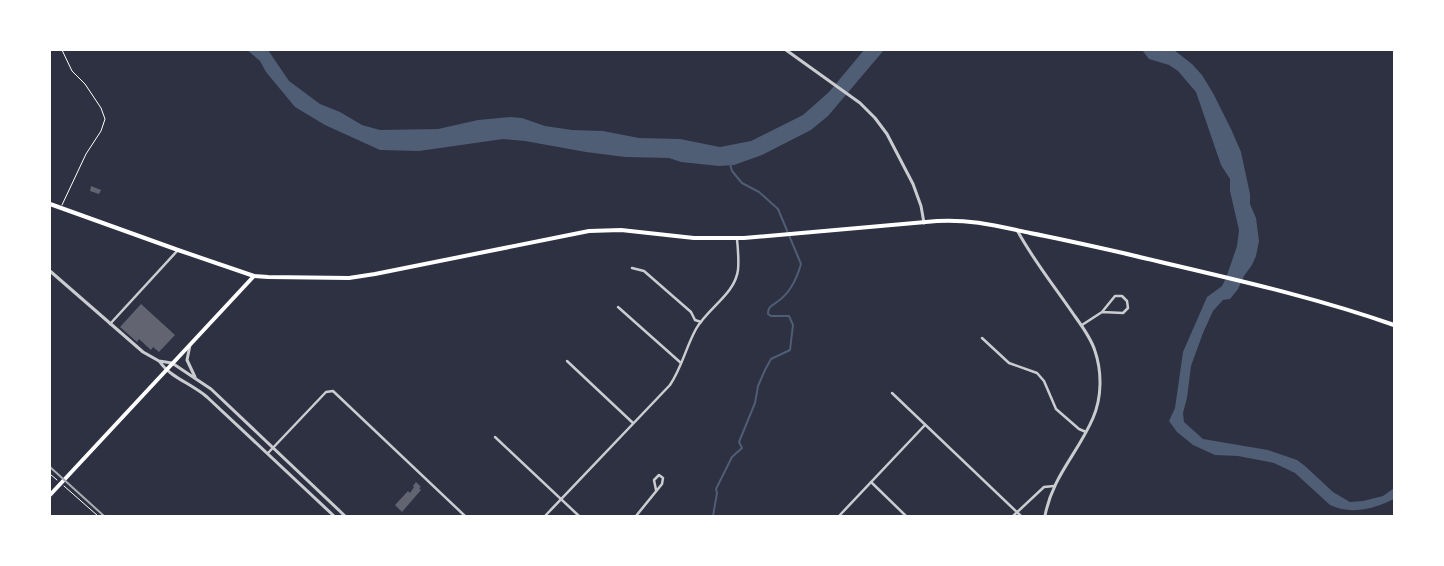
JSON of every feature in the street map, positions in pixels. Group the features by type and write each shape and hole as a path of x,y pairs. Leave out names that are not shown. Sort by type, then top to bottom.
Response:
{"main road":[{"path":"50,204 254,276 313,278 362,276 398,271 589,231 621,230 694,238 737,238 966,220 987,223 1216,275 1349,309 1394,325"},
{"path":"50,495 254,276"}],"street":[{"path":"786,50 860,103 875,118 891,143 916,192 923,212 924,223"},
{"path":"1016,230 1082,325 1095,350 1100,380 1098,403 1093,418 1054,486 1045,516"},
{"path":"545,516 670,384 677,374 692,336 700,322 727,292 735,280 738,270 737,238"},
{"path":"110,324 178,250"},
{"path":"632,268 644,271 691,312 695,320 700,322"},
{"path":"50,271 143,352 159,361 172,363 211,389 345,516"},
{"path":"1082,325 1102,312 1115,296 1122,296 1127,301 1128,308 1123,313 1102,312"},
{"path":"618,307 681,363"},
{"path":"982,338 1009,363 1037,374 1047,386 1056,409 1079,430 1086,432"},
{"path":"190,344 187,360 196,379"},
{"path":"159,361 165,370 199,390 334,516"},
{"path":"567,361 633,423"},
{"path":"268,454 326,392 331,391 336,393 465,516"},
{"path":"892,393 1021,516"},
{"path":"241,428 246,422"},
{"path":"839,516 925,425"},
{"path":"495,437 578,516"},
{"path":"636,516 651,500 663,482 662,477 659,475 654,480 656,490"},
{"path":"871,482 906,516"},
{"path":"1013,516 1044,487 1054,486"},
{"path":"323,505 328,500"}],"path":[{"path":"61,208 86,154 101,131 105,119 101,108 85,84 72,71 62,50"},
{"path":"50,474 98,516"}],"water":[{"path":"247,50 268,50 289,81 320,104 340,112 362,125 380,130 438,129 478,120 510,117 522,118 545,126 572,130 603,131 639,138 680,139 720,147 751,141 803,115 829,92 864,50 884,50 828,116 811,130 762,155 734,165 719,166 681,162 669,158 625,157 503,139 419,151 380,150 325,125 295,107 266,72 260,61"},
{"path":"1142,50 1174,50 1192,64 1202,75 1213,93 1241,152 1250,194 1250,204 1256,218 1259,241 1256,256 1238,289 1230,299 1223,300 1213,311 1203,333 1191,366 1183,413 1184,422 1203,439 1268,450 1297,460 1333,492 1350,502 1383,496 1394,488 1394,499 1379,506 1362,510 1338,508 1330,505 1295,473 1274,463 1238,456 1215,455 1193,445 1177,432 1169,421 1175,408 1183,352 1207,297 1222,286 1226,278 1237,246 1239,230 1230,191 1230,179 1221,165 1196,92 1178,71 1169,65 1149,59"}],"building":[{"path":"91,186 101,190 99,194 90,191"},
{"path":"141,304 175,335 159,352 153,347 151,350 139,339 137,342 120,327"},
{"path":"416,482 421,487 419,488 421,490 402,512 395,505 408,491 410,493"}],"waterway":[{"path":"713,516 716,489 732,457 742,448 739,442 755,403 758,386 765,370 771,359 790,350 793,325 789,316 771,316 768,314 768,311 789,290 801,264 778,209 759,192 742,183 732,171 730,164"}],"railway":[{"path":"50,467 104,516"}]}
